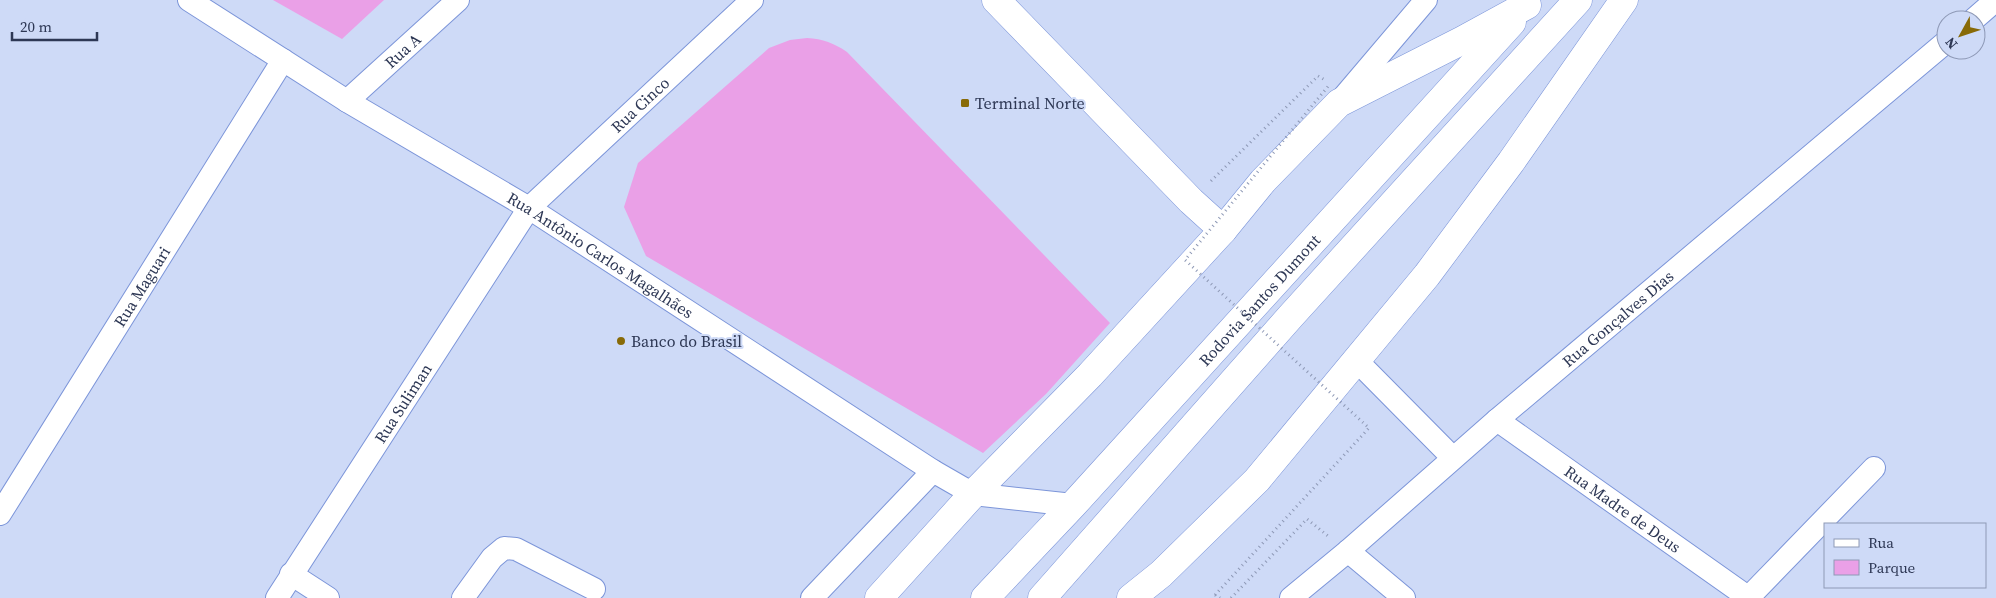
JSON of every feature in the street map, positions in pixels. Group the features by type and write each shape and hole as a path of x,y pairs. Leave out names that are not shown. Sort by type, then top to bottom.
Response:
{"main road":[{"path":"996,0 1191,201 1223,230"},
{"name":"Rodovia Santos Dumont","path":"1042,598 1290,317 1578,0"},
{"path":"1132,598 1161,574 1257,480 1427,275 1511,162 1624,0"},
{"path":"880,598 973,494 1090,375 1223,230 1334,93 1461,41 1529,2"},
{"name":"Rodovia Santos Dumont","path":"985,598 1073,505 1529,2"}],"street":[{"name":"Rua Antônio Carlos Magalhães","path":"189,0 347,101 528,208 933,471 973,494 1073,505"},
{"name":"Rua Cinco","path":"528,208 752,0"},
{"path":"1334,93 1426,0"},
{"path":"1984,10 1996,0"},
{"name":"Rua A","path":"347,101 444,5"},
{"name":"Rua Gonçalves Dias","path":"1291,598 1348,551 1497,420 1936,50"},
{"name":"Rua Maguari","path":"0,514 283,60"},
{"name":"Rua Suliman","path":"277,598 528,208"},
{"path":"1356,360 1453,458"},
{"name":"Rua Madre de Deus","path":"1497,420 1749,598"},
{"path":"1749,598 1874,468"},
{"path":"812,598 933,471"},
{"path":"463,598 492,558 504,548 516,549 594,589"},
{"path":"1348,551 1404,598"},
{"path":"291,574 328,598"}],"path":[{"path":"1191,201 1318,76 1334,93 1185,260 1369,428 1214,595 1220,598"},
{"path":"1231,598 1307,519 1348,551"}],"green space":[{"path":"273,0 384,0 342,39"},
{"path":"807,38 828,42 847,52 1110,323 1046,394 983,453 646,256 624,207 638,163 769,48 790,40"}],"place":[{"name":"Terminal Norte","path":"965,103"},
{"name":"Banco do Brasil","path":"621,341"}]}
